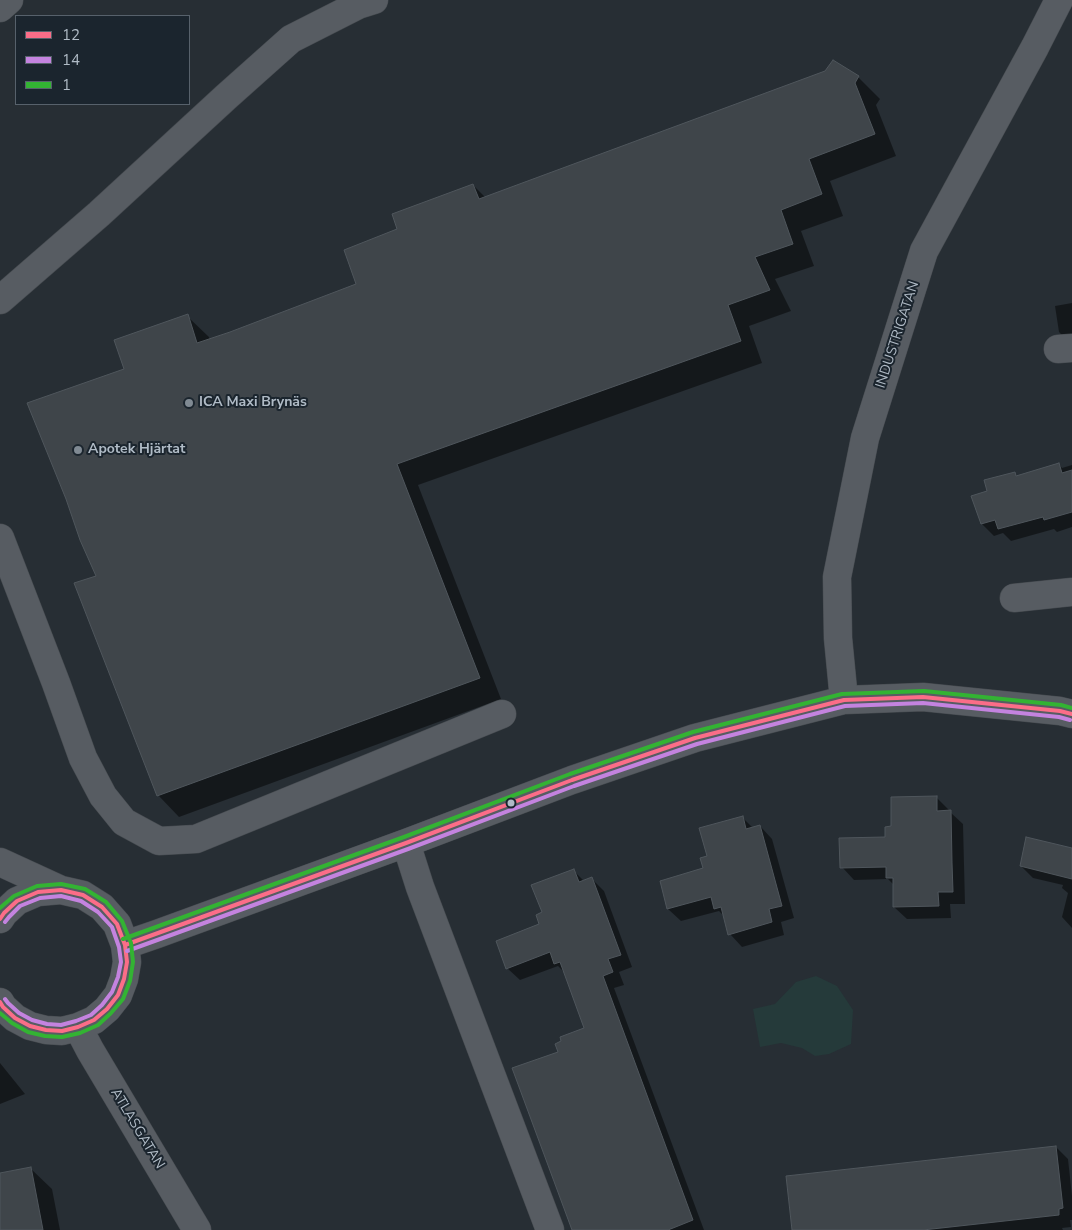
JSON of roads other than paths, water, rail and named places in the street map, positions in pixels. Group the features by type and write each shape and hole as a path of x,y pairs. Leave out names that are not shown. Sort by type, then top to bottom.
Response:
{"street":[{"path":"0,8 9,0"},
{"path":"0,300 99,214 291,39 358,4 374,0"},
{"name":"INDUSTRIGATAN","path":"844,700 838,638 836,577 865,438 924,251 1059,0"},
{"path":"0,538 56,682 83,758 95,781 103,796 124,822 159,842 196,839 502,714"},
{"path":"1014,598 1072,592"},
{"path":"125,945 406,843 572,780 695,738 844,700 924,697 1060,711 1072,714"},
{"path":"406,843 420,887 550,1230"},
{"path":"0,862 61,890 83,895 102,907 117,924 125,945 127,962 124,979 118,995 107,1009 94,1020 78,1027 62,1031 30,1026 15,1018 0,1002"},
{"path":"0,919 17,901 38,892 61,890"},
{"name":"ATLASGATAN","path":"78,1027 197,1230"}],"place":[{"name":"ICA Maxi Brynäs","path":"189,403"},
{"name":"Apotek Hjärtat","path":"78,450"}]}
